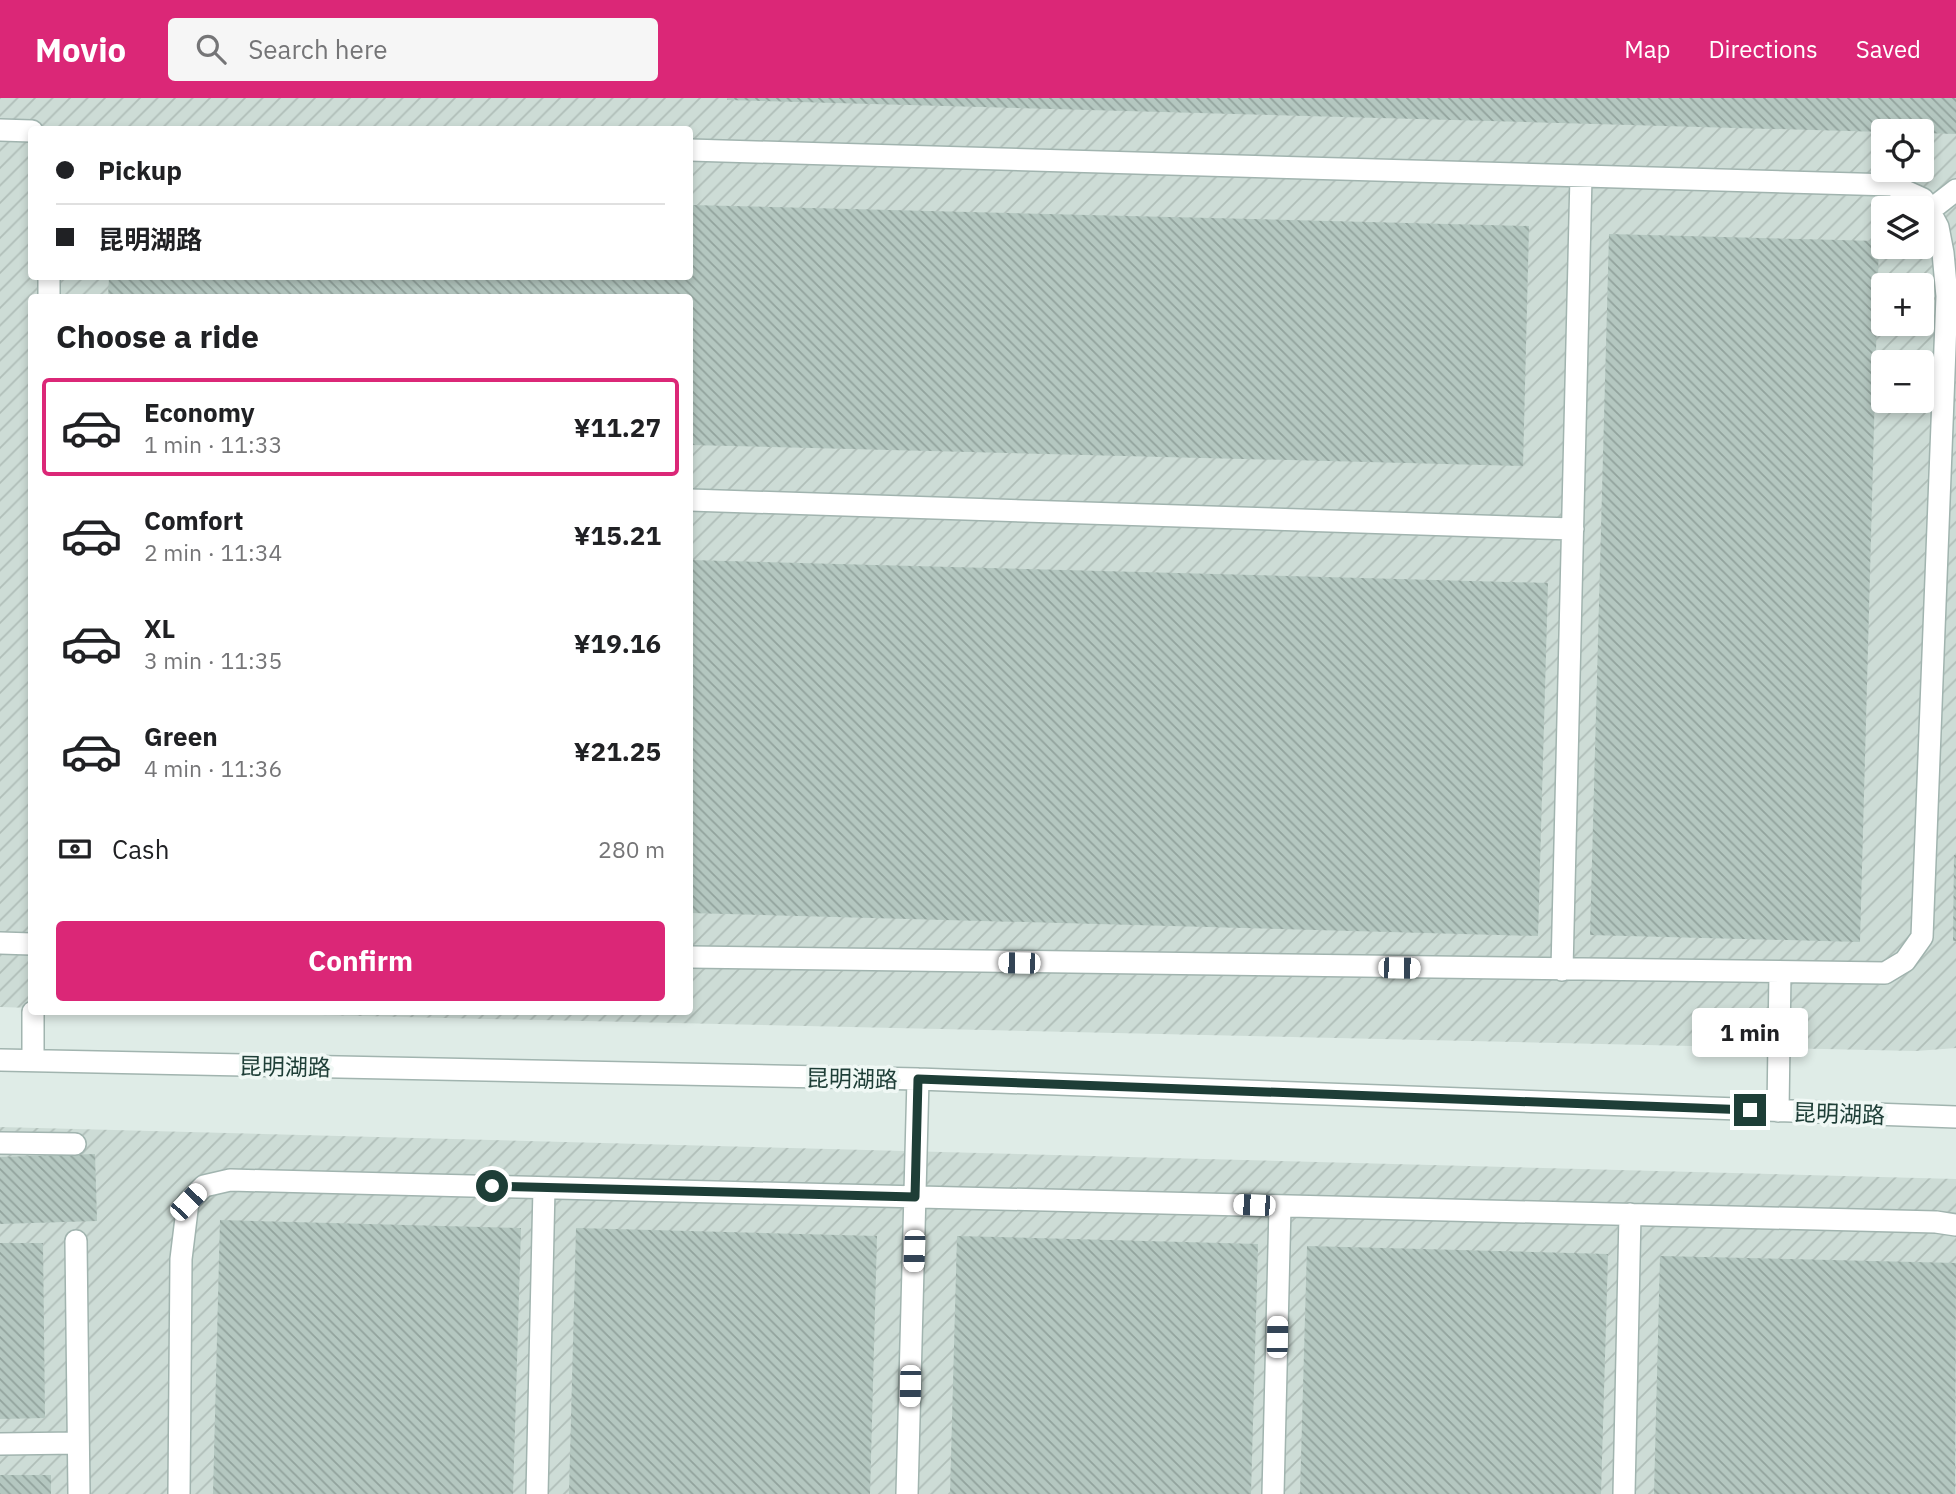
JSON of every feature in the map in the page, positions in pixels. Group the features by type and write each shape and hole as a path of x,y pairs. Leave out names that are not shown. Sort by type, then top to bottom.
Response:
{"street":[{"path":"0,130 28,131"},
{"path":"693,150 1892,185 1916,196"},
{"path":"1562,970 1581,176"},
{"path":"1934,207 1956,190"},
{"path":"693,957 1885,973 1905,961 1922,937 1947,296 1943,254 1934,220"},
{"path":"693,500 1573,529"},
{"path":"0,943 28,944"},
{"path":"1778,1111 1780,972"},
{"path":"33,1015 33,1060"},
{"name":"昆明湖路","path":"0,1060 918,1079 1956,1117"},
{"path":"907,1494 918,1079"},
{"path":"0,1143 75,1144"},
{"path":"179,1494 181,1259 188,1202 204,1186 230,1180 1936,1222 1956,1225"},
{"path":"537,1494 544,1188"},
{"path":"1273,1494 1280,1206"},
{"path":"1624,1494 1629,1214"},
{"path":"76,1241 79,1494"},
{"path":"0,1444 78,1443"}],"shaded area":[{"path":"0,98 1956,98 1956,1048 1916,1051 315,1015 693,1015 693,294 28,294 28,1008 0,1007"},
{"path":"0,1127 1956,1179 1956,1494 0,1494"}],"building":[{"path":"1956,98 1956,134 1934,133 1934,119 1871,119 1871,132 727,100"},
{"path":"693,205 1529,226 1523,466 693,445 693,294 108,294 109,280 693,280"},
{"path":"1609,234 1871,241 1871,259 1879,259 1878,273 1871,273 1871,336 1876,336 1876,350 1871,350 1871,413 1874,413 1860,942 1590,935"},
{"path":"693,560 1548,583 1538,936 693,913"},
{"path":"1956,855 1956,941 1953,941"},
{"path":"95,1154 97,1221 0,1224 0,1157"},
{"path":"220,1220 521,1228 513,1494 213,1494"},
{"path":"576,1228 877,1236 870,1494 569,1494"},
{"path":"957,1236 1258,1244 1251,1494 950,1494"},
{"path":"0,1243 43,1243 45,1418 0,1419"},
{"path":"1307,1246 1608,1254 1601,1494 1300,1494"},
{"path":"1660,1256 1956,1263 1955,1494 1654,1494"},
{"path":"0,1475 51,1475 51,1494 0,1494"}],"route":[{"path":"492,1186 915,1197 918,1079 1750,1110"}]}
